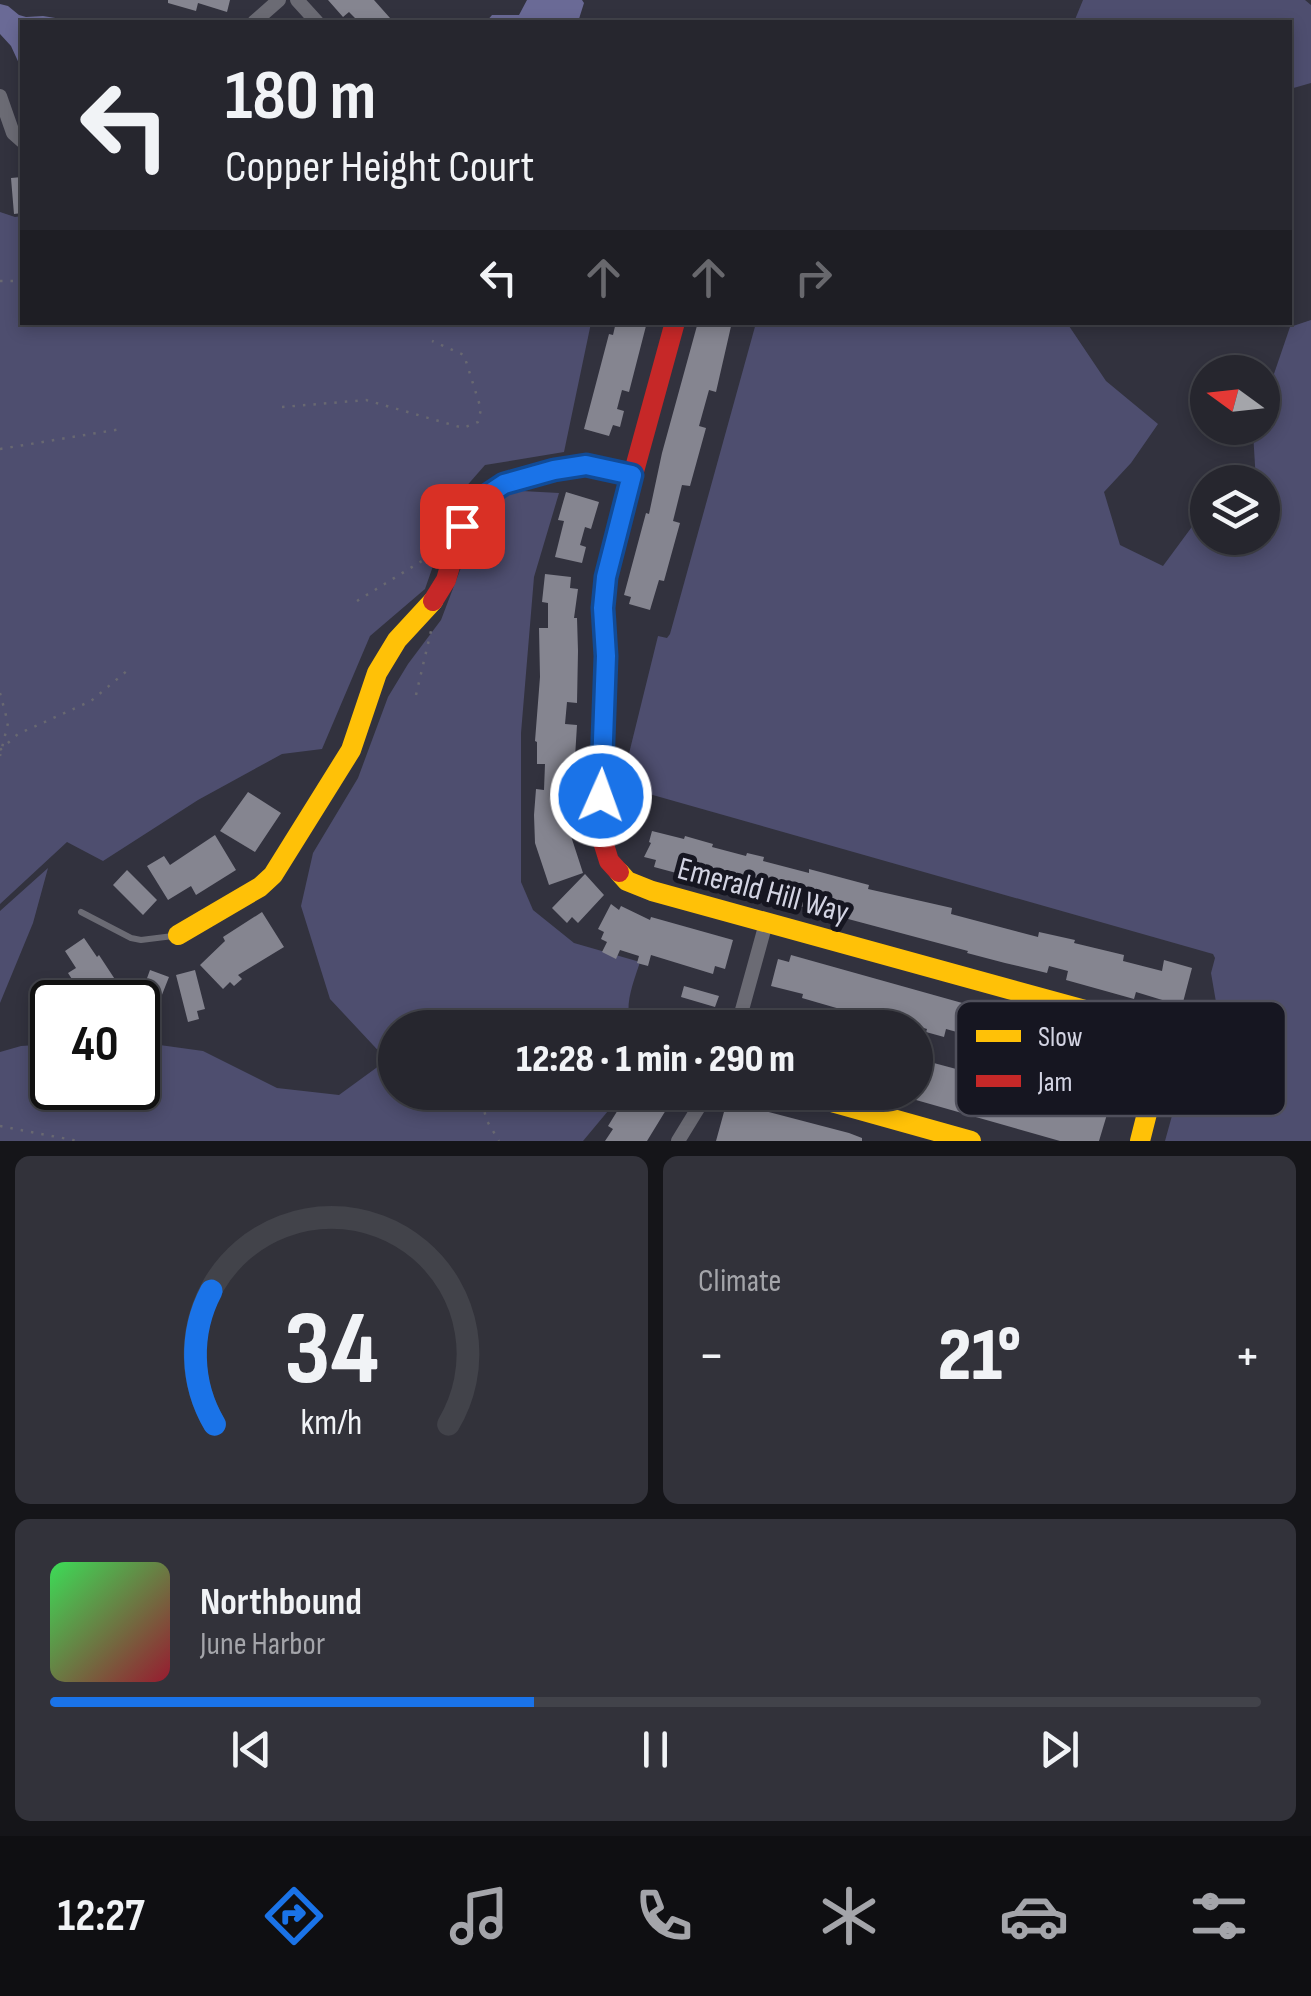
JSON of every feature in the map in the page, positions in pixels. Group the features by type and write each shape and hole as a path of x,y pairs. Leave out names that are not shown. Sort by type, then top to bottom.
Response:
{"street":[{"path":"256,20 279,0"},
{"path":"297,0 316,20"},
{"path":"0,96 13,133 20,140"},
{"name":"Emerald Hill Way","path":"674,325 606,577 600,832 609,861 627,881 652,891 1052,1001"},
{"path":"178,935 260,886 273,874 351,750 377,673 396,640 431,605 446,580 462,526 477,502 504,484 554,470 586,465 632,475"},
{"path":"742,1010 766,923"},
{"path":"678,1141 697,1110"},
{"path":"860,1110 971,1141"},
{"name":"Emerald Hill Way","path":"1140,1141 1146,1116"}],"lane":[{"path":"81,912 131,938 178,935"}],"path":[{"path":"282,406 366,400 462,428 478,422 481,409 464,355 432,341"},
{"path":"0,448 121,430"},
{"path":"357,601 425,559 440,560"},
{"path":"1,751 18,734 92,701 128,670"},
{"path":"0,693 8,723 1,751"},
{"path":"484,1110 500,1141"},
{"path":"0,1126 78,1141"}],"shaded area":[{"path":"527,0 584,3 579,20 488,20 492,15 519,15"},
{"path":"1083,0 1305,0 1311,5 1311,83 1292,88 1292,20 1075,20"},
{"path":"0,4 26,17 68,20 20,20 20,66 0,34"},
{"path":"0,212 20,216 20,325 591,325 564,452 485,465 457,497 425,589 370,636 322,749 282,754 198,800 103,861 67,842 0,904"},
{"path":"1311,320 1311,1141 1165,1141 1172,1116 1286,1116 1286,1001 1216,1001 1211,973 1213,954 621,786 658,636 667,638 670,634 755,325 1068,325 1106,381 1158,424 1131,463 1104,492 1120,545 1163,566 1190,529 1190,555 1280,555 1280,465 1255,465 1254,445 1280,445 1280,356 1290,327"},
{"path":"501,490 559,493 534,577 521,733 521,882 533,910 574,943 640,962 629,1010 378,1010 378,1050 330,999 301,906 313,853 358,778 388,697 441,620 478,523"},
{"path":"48,868 33,923 0,1003 0,911"},
{"path":"30,1045 30,1110 160,1110 160,1045 203,1051 277,1088 339,1095 378,1067 378,1110 609,1110 583,1141 0,1141 0,1052 21,1046"}],"building":[{"path":"168,0 230,0 227,12 198,3 196,11"},
{"path":"328,0 374,0 390,18 357,20 349,12 343,17"},
{"path":"20,177 20,213 14,214 11,178"},
{"path":"615,325 646,325 629,392 622,390 617,409 624,411 620,427 613,425 609,436 584,429 609,334 613,335"},
{"path":"697,325 731,325 716,392 709,390 699,426 706,428 690,486 682,485 673,521 680,523 664,581 659,580 650,610 629,604 631,597 624,595 646,513 649,514"},
{"path":"566,492 599,502 591,529 585,527 580,545 586,547 582,563 555,557 564,521 558,520"},
{"path":"545,574 571,577 570,588 578,589 574,618 577,703 567,702 565,724 577,725 574,833 570,833 583,873 549,885 535,843 534,815 536,789 544,790 545,764 537,764 535,741 539,628 548,628 548,603 542,602"},
{"path":"248,792 281,813 255,852 220,831"},
{"path":"652,831 684,839 685,836 713,844 712,847 764,857 763,861 809,873 809,869 869,885 868,889 952,908 951,914 1038,937 1039,932 1075,940 1074,943 1124,955 1123,961 1162,971 1164,960 1192,968 1183,1001 1166,1001 1136,992 1134,999 1066,980 1068,971 1049,966 1047,973 1005,963 654,867 656,860 644,857"},
{"path":"215,835 236,870 196,895 191,886 168,900 147,866 164,856 170,865"},
{"path":"127,870 157,900 143,915 113,885"},
{"path":"585,874 604,895 578,923 572,917 567,923 552,908"},
{"path":"611,904 650,920 651,917 733,940 725,969 715,966 713,974 651,955 648,966 637,963 639,956 620,950 616,959 602,952 607,942 601,939 604,932 598,929"},
{"path":"262,912 284,947 238,975 242,979 234,986 230,982 223,989 200,965 225,941 223,937"},
{"path":"84,938 115,980 73,980 68,973 76,968 65,951"},
{"path":"791,955 956,1001 956,1032 946,1029 944,1037 933,1034 933,1010 845,1010 771,986 778,959 789,962"},
{"path":"150,970 169,977 160,1000 160,980 146,980"},
{"path":"195,970 205,1009 197,1011 199,1019 188,1022 176,975"},
{"path":"684,986 719,996 715,1007 681,997"},
{"path":"933,1063 956,1069 956,1111 933,1105"},
{"path":"618,1110 666,1110 647,1141 605,1141 613,1129 608,1126"},
{"path":"725,1110 761,1110 862,1138 862,1141 716,1141"},
{"path":"972,1116 1106,1116 1099,1141 1060,1141"}],"traffic: slow":[{"path":"178,935 260,887 273,875 351,750 377,673 397,640 433,601"},
{"path":"619,872 627,881 652,891 1052,1001"},
{"path":"860,1110 971,1141"},
{"path":"1140,1141 1146,1116"}],"traffic: jam":[{"path":"619,872 609,861 600,832 607,655 605,577 674,325"},
{"path":"433,601 446,580 462,525 477,502 504,484 586,465 632,475"}],"route":[{"path":"462,526 477,502 504,484 586,465 632,475 606,577 603,608 606,656 601,796"}]}
